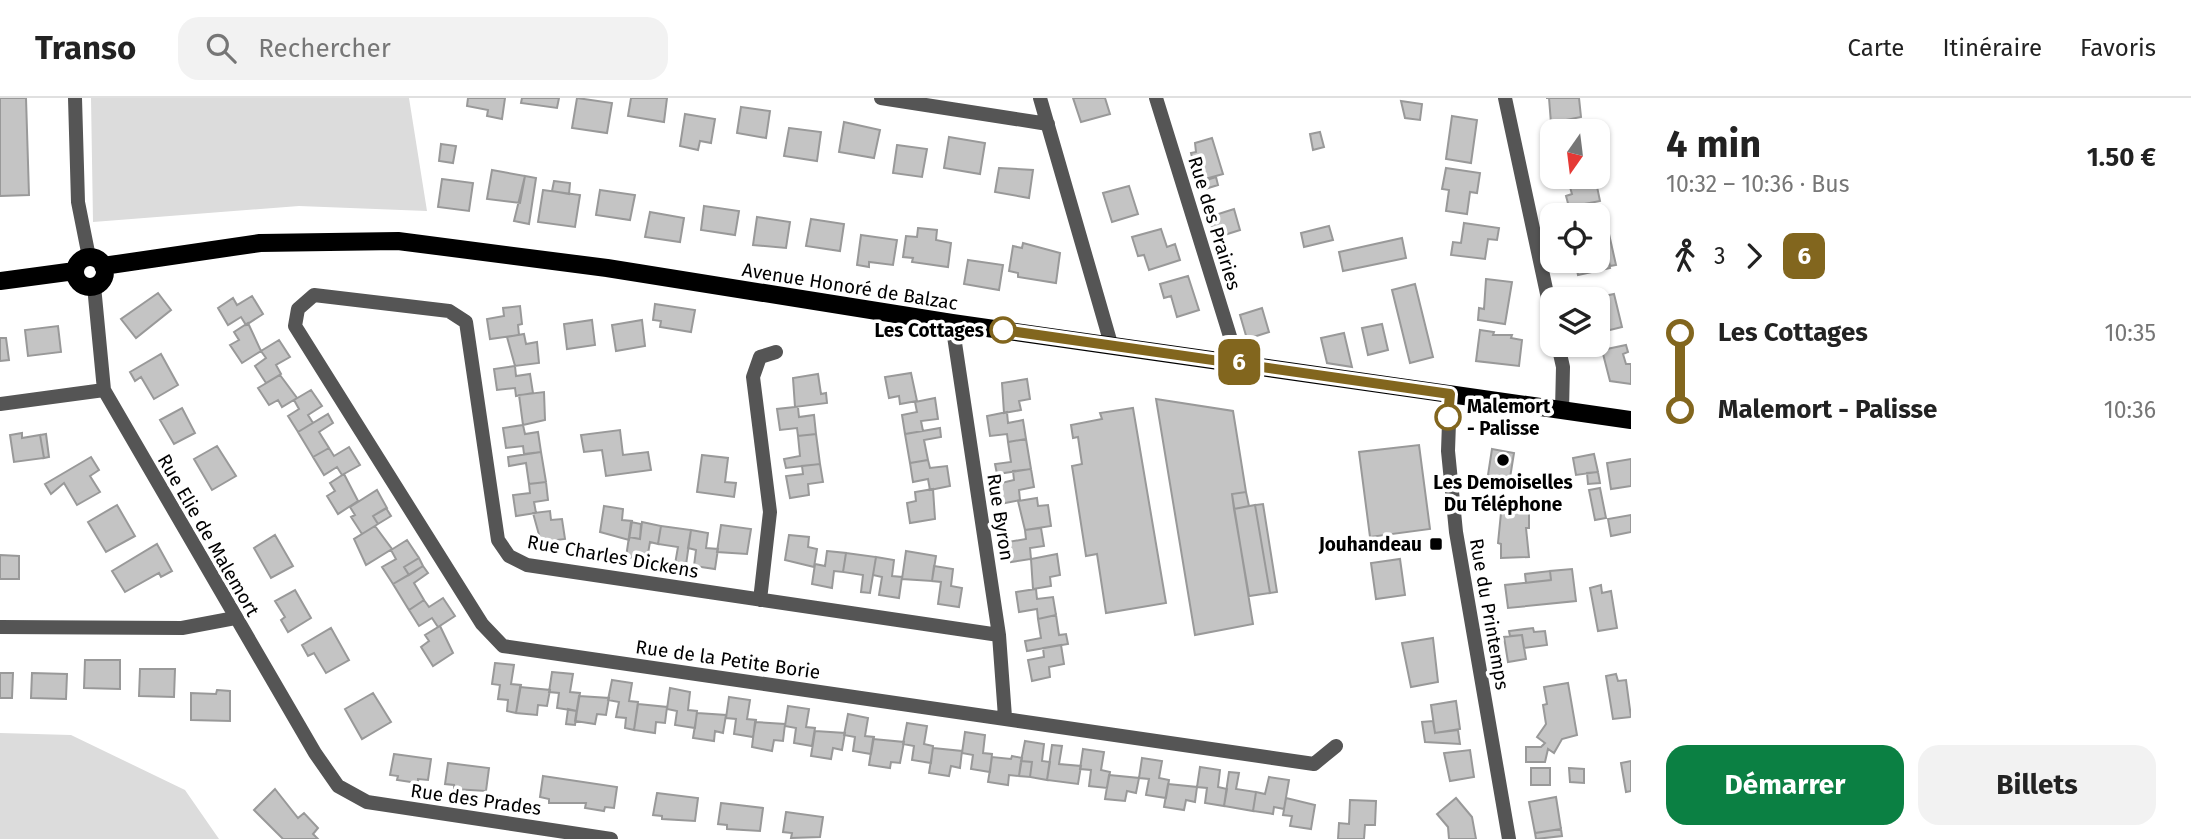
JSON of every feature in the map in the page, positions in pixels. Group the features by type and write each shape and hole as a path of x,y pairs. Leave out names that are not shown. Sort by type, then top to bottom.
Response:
{"main road":[{"name":"Avenue Honoré de Balzac","path":"96,261 253,243 398,241 607,268 952,323 1234,361 1631,420"},
{"path":"82,259 96,261 104,277 94,286 80,284 75,271 82,259"},
{"path":"0,281 75,271"}],"street":[{"path":"75,98 78,202 96,261"},
{"path":"881,98 1048,124"},
{"path":"1040,98 1111,344"},
{"name":"Rue des Prairies","path":"1156,98 1233,346 1234,361"},
{"path":"1505,98 1546,287"},
{"name":"Rue Elie de Malemort","path":"94,286 104,390 235,618 315,753 338,786"},
{"name":"Rue Charles Dickens","path":"298,309 314,295 449,311 466,321 498,540 509,556 527,565 999,635"},
{"name":"Rue de la Petite Borie","path":"298,309 295,326 482,624 503,646 1314,764 1336,746"},
{"name":"Rue Byron","path":"952,323 999,635 1004,718"},
{"path":"760,600 770,512 752,377 760,357 776,352"},
{"path":"1561,357 1562,410"},
{"path":"0,404 104,390"},
{"name":"Rue du Printemps","path":"1450,394 1448,451 1456,532 1509,839"},
{"path":"0,627 182,628 235,618"},
{"name":"Rue des Prades","path":"338,786 367,802 611,839"}],"shaded area":[{"path":"91,98 409,98 427,211 299,206 93,222"},
{"path":"0,733 71,735 185,790 219,839 0,839"}],"building":[{"path":"0,98 26,98 29,195 0,196"},
{"path":"468,98 505,98 502,119 487,116 488,110 467,106"},
{"path":"522,98 559,98 557,108 521,103"},
{"path":"577,98 612,103 607,133 572,128"},
{"path":"631,98 667,98 664,122 628,116"},
{"path":"1073,98 1105,98 1110,114 1081,122"},
{"path":"1549,98 1579,98 1581,117 1551,119"},
{"path":"1401,101 1422,104 1420,120 1405,118"},
{"path":"741,107 770,111 766,138 737,133"},
{"path":"685,114 715,119 711,143 700,141 698,150 680,146"},
{"path":"1452,116 1477,120 1471,163 1446,159"},
{"path":"844,122 880,130 874,158 839,152"},
{"path":"789,128 821,132 817,161 784,156"},
{"path":"1320,132 1324,147 1313,150 1310,134"},
{"path":"949,137 985,143 980,174 944,168"},
{"path":"1212,138 1223,174 1198,181 1191,153 1196,152 1195,143"},
{"path":"441,144 456,146 453,163 439,161"},
{"path":"897,145 927,149 922,177 893,173"},
{"path":"999,168 1033,170 1029,198 995,192"},
{"path":"1446,168 1480,173 1477,193 1470,192 1467,214 1446,211 1449,190 1442,189"},
{"path":"492,170 525,176 520,203 487,199"},
{"path":"525,176 536,178 529,224 514,221"},
{"path":"1216,177 1218,185 1202,190 1200,182"},
{"path":"442,179 473,183 469,211 438,207"},
{"path":"554,181 570,183 569,194 552,191"},
{"path":"1129,186 1138,214 1112,222 1103,193"},
{"path":"1571,189 1598,189 1600,201 1568,203 1566,196 1572,194"},
{"path":"543,190 580,195 575,227 538,222"},
{"path":"600,190 635,195 630,220 596,215"},
{"path":"704,206 739,211 735,235 701,230"},
{"path":"1234,209 1240,230 1215,238 1209,217"},
{"path":"650,212 684,218 680,242 645,237"},
{"path":"757,217 790,222 786,248 753,245"},
{"path":"811,219 844,224 840,251 806,246"},
{"path":"1464,223 1499,228 1497,240 1488,239 1485,259 1451,255 1453,242 1461,243"},
{"path":"1329,226 1333,240 1304,247 1301,233"},
{"path":"918,228 937,230 936,240 951,243 948,267 912,262 913,258 903,257 906,236 917,237"},
{"path":"1161,229 1167,247 1175,244 1180,260 1149,270 1144,255 1138,256 1132,237"},
{"path":"861,235 897,240 893,265 869,262 869,267 857,265"},
{"path":"1402,238 1406,258 1343,271 1339,252"},
{"path":"1610,238 1616,265 1610,266"},
{"path":"1023,243 1060,253 1056,283 1018,277 1018,273 1009,271 1013,246 1022,248"},
{"path":"968,260 1003,265 999,290 964,284"},
{"path":"1188,276 1199,310 1177,317 1171,296 1164,298 1160,284"},
{"path":"1486,279 1512,282 1505,324 1478,320 1479,308 1484,309"},
{"path":"1415,284 1433,357 1410,363 1392,290"},
{"path":"158,293 171,310 136,338 121,319"},
{"path":"1614,294 1622,327 1610,330 1610,295"},
{"path":"252,296 263,314 246,325 241,317 228,325 218,308 233,298 237,305"},
{"path":"655,304 695,310 691,332 660,327 661,321 653,320"},
{"path":"520,306 522,324 518,325 519,335 490,339 487,319 504,316 503,308"},
{"path":"1262,308 1269,332 1247,339 1240,315"},
{"path":"592,320 595,345 567,349 564,324"},
{"path":"642,320 645,346 616,351 612,325"},
{"path":"248,323 261,351 242,363 230,345 239,340 234,332"},
{"path":"1382,324 1388,350 1368,355 1362,328"},
{"path":"58,326 61,352 28,356 25,330"},
{"path":"1480,330 1494,332 1493,335 1512,335 1511,338 1522,340 1519,366 1476,361"},
{"path":"1344,333 1352,367 1327,363 1321,338"},
{"path":"524,334 526,344 537,342 539,363 515,366 507,337"},
{"path":"0,338 6,338 9,360 0,361"},
{"path":"279,340 290,357 276,365 281,374 266,383 255,366 266,358 261,351"},
{"path":"1626,345 1628,352 1623,354 1626,364 1631,364 1631,384 1610,381 1604,357 1610,357 1610,348"},
{"path":"161,354 178,385 154,399 141,377 135,381 130,372"},
{"path":"515,366 516,376 530,374 533,393 516,396 515,388 497,390 494,369"},
{"path":"911,373 917,401 900,404 899,396 889,398 885,377"},
{"path":"818,374 821,394 826,393 827,403 795,407 793,378"},
{"path":"280,375 297,398 282,407 278,400 269,405 258,388"},
{"path":"1027,379 1030,399 1019,401 1021,410 1004,413 1002,383"},
{"path":"311,390 322,406 308,415 313,423 298,432 288,416 299,409 294,400"},
{"path":"544,392 545,420 523,425 519,395"},
{"path":"935,398 938,419 921,421 923,431 905,434 902,415 917,412 915,402"},
{"path":"1156,399 1233,411 1246,492 1232,494 1253,624 1195,635"},
{"path":"798,407 799,417 814,415 816,434 798,436 797,428 780,430 777,409"},
{"path":"182,408 195,433 174,444 160,420"},
{"path":"1133,408 1166,603 1106,613 1097,554 1086,556 1072,466 1082,464 1078,437 1073,438 1071,425 1102,419 1100,413"},
{"path":"1007,412 1008,423 1023,420 1026,439 1008,442 1007,434 990,436 987,416"},
{"path":"328,414 333,423 319,432 329,448 313,457 298,432"},
{"path":"523,425 525,434 538,432 541,452 524,454 523,446 506,448 503,428"},
{"path":"940,428 941,437 924,440 928,460 910,463 905,434"},
{"path":"620,430 623,455 648,452 651,470 606,476 602,450 584,452 581,435"},
{"path":"22,433 22,438 40,435 44,458 14,462 10,435"},
{"path":"46,434 49,457 44,458 40,435"},
{"path":"816,434 820,464 786,468 784,459 800,456 798,436"},
{"path":"1026,439 1031,469 997,474 995,464 1011,462 1008,442"},
{"path":"1419,445 1430,529 1370,537 1359,452"},
{"path":"217,446 236,476 212,490 194,459"},
{"path":"349,447 360,465 342,475 337,467 324,475 313,457 329,448 334,456"},
{"path":"1492,449 1514,453 1510,478 1488,475"},
{"path":"541,452 546,482 529,484 526,463 509,466 508,457"},
{"path":"1594,454 1598,472 1576,475 1573,458"},
{"path":"702,455 728,458 725,482 736,483 734,497 697,492"},
{"path":"91,457 99,470 90,476 100,492 77,505 64,483 51,494 45,484"},
{"path":"1631,459 1631,486 1611,489 1607,463"},
{"path":"928,460 930,468 947,466 950,486 930,490 928,479 913,482 910,463"},
{"path":"820,464 823,482 808,484 809,495 790,498 786,476 803,474 802,466"},
{"path":"1031,469 1034,487 1019,490 1020,500 1000,504 997,484 1014,480 1013,471"},
{"path":"1598,472 1600,483 1588,484 1587,473"},
{"path":"344,474 358,501 338,514 327,496 335,491 330,483"},
{"path":"546,482 548,500 534,502 536,513 516,516 513,495 530,493 529,484"},
{"path":"1600,488 1606,518 1595,520 1589,490"},
{"path":"933,489 935,519 910,523 907,503 916,501 915,492"},
{"path":"377,490 387,508 373,516 378,524 362,534 351,517 355,515 350,507"},
{"path":"1246,492 1249,506 1234,509 1232,494"},
{"path":"1037,498 1038,506 1048,505 1051,526 1025,530 1018,501"},
{"path":"1263,504 1277,592 1270,593 1255,505"},
{"path":"117,505 135,536 106,552 88,522"},
{"path":"1255,505 1270,593 1249,596 1234,509"},
{"path":"604,506 623,509 622,520 632,521 629,540 600,532"},
{"path":"386,508 391,516 378,524 373,516"},
{"path":"550,511 551,520 562,519 565,539 541,542 533,513"},
{"path":"1501,513 1529,513 1529,528 1526,528 1529,557 1501,558 1501,544 1498,543"},
{"path":"1631,515 1631,532 1611,536 1608,519"},
{"path":"631,522 641,524 640,539 629,537"},
{"path":"642,522 661,526 658,544 650,542 647,559 626,557 629,537 640,539"},
{"path":"721,525 751,529 747,554 717,552"},
{"path":"375,526 392,549 366,565 354,539"},
{"path":"661,526 691,530 686,565 675,564 678,547 658,544"},
{"path":"1041,528 1044,546 1030,548 1031,559 1011,562 1008,542 1026,539 1025,530"},
{"path":"691,530 708,533 706,548 718,549 715,569 694,566 696,550 688,548"},
{"path":"275,535 293,566 271,578 254,548"},
{"path":"789,535 809,537 808,547 817,549 814,567 785,560"},
{"path":"407,540 419,558 404,567 409,575 393,584 382,567 396,559 391,550"},
{"path":"157,544 172,571 161,577 159,573 125,592 112,571"},
{"path":"827,551 846,553 843,572 834,571 832,588 812,584 815,564 825,566"},
{"path":"906,551 936,556 932,581 902,579"},
{"path":"846,553 876,557 870,593 861,592 863,575 843,572"},
{"path":"1057,554 1060,575 1050,577 1051,586 1033,589 1031,559"},
{"path":"0,555 19,556 19,579 0,579"},
{"path":"876,557 894,560 892,576 902,577 899,598 879,595 882,577 873,575"},
{"path":"419,558 423,566 409,575 404,567"},
{"path":"1400,559 1405,595 1376,599 1371,563"},
{"path":"423,566 428,573 414,583 424,600 409,610 393,584"},
{"path":"934,566 953,569 951,586 962,588 959,607 938,604 941,582 932,581"},
{"path":"1572,569 1576,601 1508,608 1505,585 1551,580 1550,571"},
{"path":"1550,571 1551,580 1526,583 1525,574"},
{"path":"1601,585 1602,593 1611,591 1617,628 1598,631 1590,588"},
{"path":"1036,589 1037,599 1053,597 1056,615 1038,619 1037,609 1019,612 1016,592"},
{"path":"295,590 311,618 288,632 281,620 285,617 275,601"},
{"path":"443,598 455,616 438,627 432,618 419,626 409,610 424,600 429,607"},
{"path":"1056,615 1059,635 1066,634 1068,644 1027,651 1025,641 1041,638 1038,619"},
{"path":"440,626 453,653 433,666 421,647 429,641 425,635"},
{"path":"331,628 349,660 326,673 314,653 308,656 302,645"},
{"path":"1533,628 1534,632 1545,631 1547,645 1524,648 1522,635 1510,636 1509,631"},
{"path":"1522,635 1526,659 1508,662 1504,637"},
{"path":"1433,638 1438,682 1411,687 1402,643"},
{"path":"1061,645 1064,664 1049,667 1050,677 1032,681 1028,660 1044,657 1043,648"},
{"path":"85,660 120,660 120,689 84,688"},
{"path":"495,663 514,665 511,684 521,685 516,713 507,711 508,700 498,699 500,685 492,684"},
{"path":"140,669 175,669 174,697 139,696"},
{"path":"552,672 573,674 570,692 580,693 577,711 557,708 559,693 549,692"},
{"path":"0,673 13,673 12,698 0,698"},
{"path":"32,673 67,674 66,699 31,698"},
{"path":"1616,674 1618,681 1626,680 1631,717 1613,719 1606,676"},
{"path":"612,680 632,683 629,701 638,702 634,730 625,728 626,718 616,717 619,702 608,700"},
{"path":"1568,683 1577,735 1562,739 1554,753 1548,749 1545,762 1526,762 1526,747 1541,747 1545,743 1537,737 1546,724 1544,687"},
{"path":"520,687 550,690 547,706 538,705 537,715 516,713"},
{"path":"670,688 690,692 688,710 697,711 695,728 675,725 677,711 667,709"},
{"path":"217,690 230,691 230,721 191,720 191,693 216,694"},
{"path":"373,693 391,722 362,739 345,709"},
{"path":"579,696 609,698 606,715 597,714 595,724 575,721"},
{"path":"729,697 750,700 747,719 756,720 753,737 734,734 736,719 726,718"},
{"path":"1456,701 1460,729 1435,733 1431,705"},
{"path":"638,704 667,707 665,723 656,722 655,733 634,730"},
{"path":"788,706 809,709 806,727 815,728 812,746 794,743 796,728 785,726"},
{"path":"568,709 577,711 575,725 566,724"},
{"path":"697,713 726,715 723,733 715,731 714,741 693,738"},
{"path":"848,714 868,718 865,736 874,737 871,754 853,751 855,737 844,735"},
{"path":"1433,721 1435,733 1458,730 1460,744 1425,742 1422,722"},
{"path":"755,722 785,724 783,741 774,740 772,751 752,747"},
{"path":"907,723 927,726 924,744 933,746 931,763 912,760 914,746 903,744"},
{"path":"815,731 845,733 842,750 833,748 831,759 811,756"},
{"path":"965,732 985,735 983,753 992,754 990,772 971,769 973,755 962,753"},
{"path":"873,739 904,742 900,763 891,762 890,768 869,765"},
{"path":"1025,741 1044,744 1042,761 1050,762 1047,780 1030,777 1032,762 1021,761"},
{"path":"1052,745 1062,746 1059,764 1081,766 1078,784 1047,780"},
{"path":"933,748 962,751 960,768 951,766 949,776 929,773"},
{"path":"1083,749 1104,752 1101,770 1110,772 1107,788 1089,786 1091,770 1080,769"},
{"path":"1470,750 1474,777 1450,781 1444,753"},
{"path":"394,754 431,759 428,780 418,779 418,783 397,780 398,776 390,775"},
{"path":"1012,756 1022,758 1019,776 1009,775 1008,785 988,782 992,757 1011,759"},
{"path":"1142,758 1162,761 1159,778 1169,780 1166,798 1146,795 1149,779 1139,778"},
{"path":"1021,761 1032,762 1030,777 1019,776"},
{"path":"1631,761 1631,791 1626,792 1621,763"},
{"path":"448,763 489,768 486,791 454,789 454,785 445,784"},
{"path":"1200,767 1220,770 1218,787 1227,789 1224,806 1205,803 1207,788 1197,787"},
{"path":"1531,768 1550,768 1550,785 1531,785"},
{"path":"1569,768 1584,769 1584,783 1570,782"},
{"path":"1229,772 1239,773 1236,789 1256,792 1253,811 1224,806"},
{"path":"1109,775 1139,778 1136,793 1127,791 1125,801 1105,799"},
{"path":"543,776 617,787 614,808 605,807 604,811 585,808 586,803 549,803 549,799 540,797"},
{"path":"1269,777 1289,780 1284,809 1274,807 1273,814 1253,811 1256,792 1265,794"},
{"path":"1168,784 1197,787 1195,802 1186,800 1184,810 1164,807"},
{"path":"275,789 298,818 304,813 318,828 313,834 318,839 283,839 254,810"},
{"path":"657,793 698,798 695,821 662,819 662,816 653,815"},
{"path":"1556,797 1561,829 1535,833 1529,802"},
{"path":"1286,798 1315,805 1311,829 1290,826 1292,816 1283,815"},
{"path":"1456,798 1472,817 1476,839 1449,839 1448,827 1437,814"},
{"path":"1350,800 1376,801 1375,825 1365,825 1364,839 1338,839 1339,823 1349,824"},
{"path":"721,803 763,808 760,831 727,829 727,825 718,824"},
{"path":"786,812 823,817 820,837 791,838 792,833 783,832"},
{"path":"1561,829 1562,836 1536,839 1535,833"}],"bus line":[{"name":"6","path":"1003,330 1450,394 1448,417"}],"place":[{"name":"Les Cottages","path":"1003,330"},
{"name":"Malemort - Palisse","path":"1448,417"},
{"name":"Les Demoiselles Du Téléphone","path":"1503,460"},
{"name":"Jouhandeau","path":"1436,544"}]}
